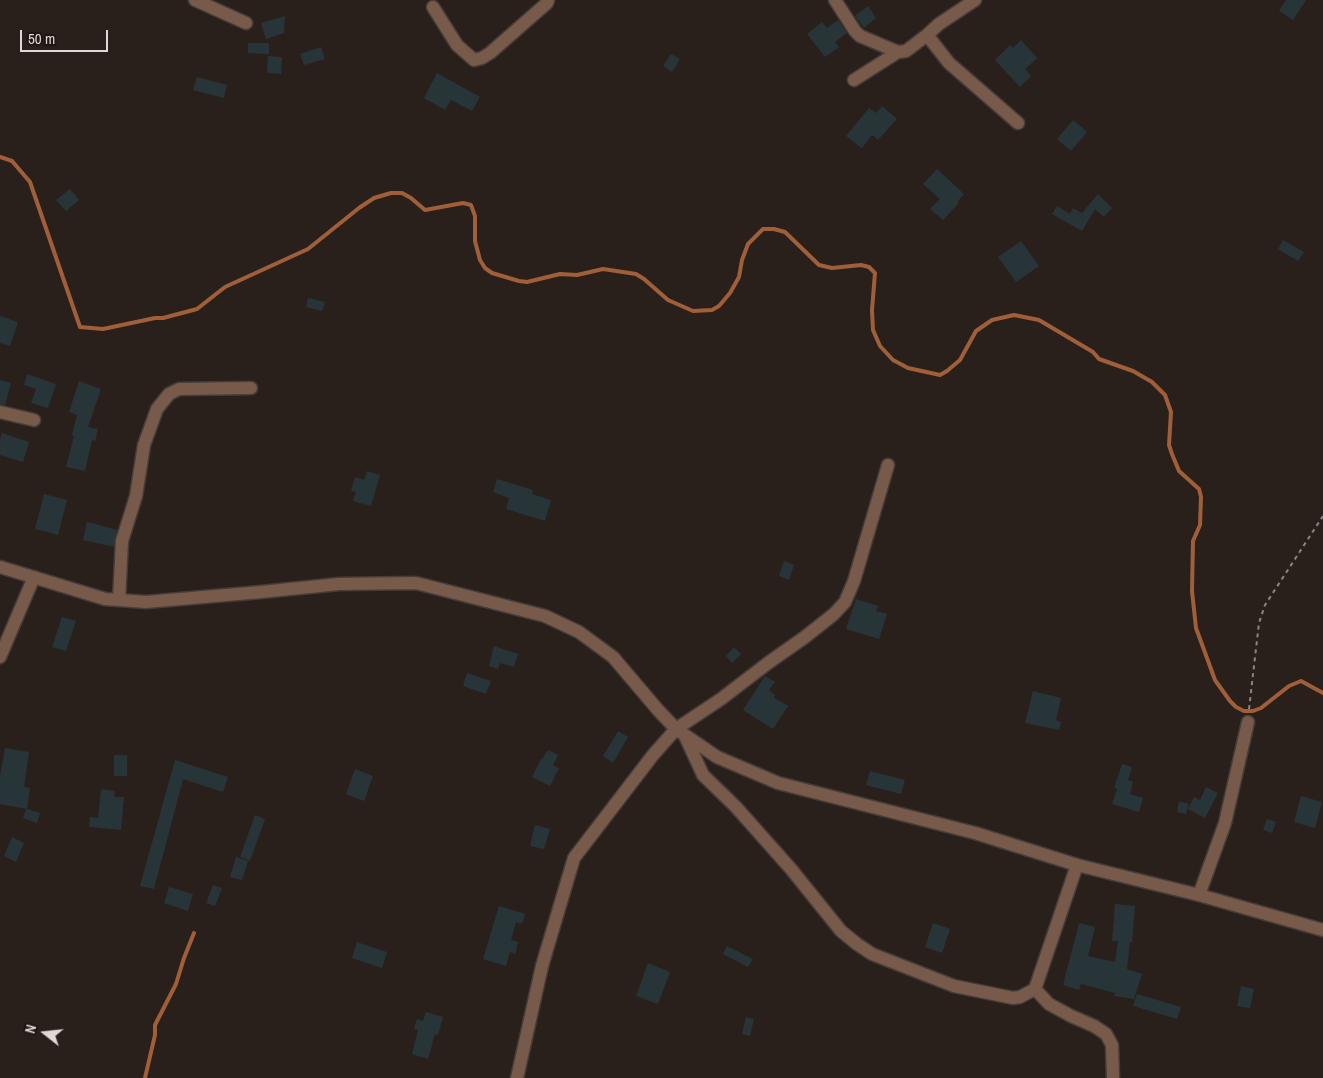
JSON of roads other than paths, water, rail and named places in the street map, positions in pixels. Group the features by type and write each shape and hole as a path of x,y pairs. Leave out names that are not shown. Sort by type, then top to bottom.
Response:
{"street":[{"path":"195,0 246,23"},
{"path":"433,7 457,45 474,60 490,53 547,4 548,0"},
{"path":"835,0 860,36 898,52"},
{"path":"854,80 898,52 906,51 939,24 975,0"},
{"path":"927,35 949,63 1018,123"},
{"path":"119,600 122,541 136,496 144,444 157,409 169,394 179,389 251,388"},
{"path":"0,412 34,420"},
{"path":"517,1078 542,966 574,858 653,755 721,699 834,614 845,602 854,580 888,465"},
{"path":"0,567 105,599 146,602 339,584 416,582 545,616 579,632 614,658 658,710 680,731 717,758 778,783 974,833 1077,864 1199,895 1323,930"},
{"path":"0,657 34,577"},
{"path":"1199,895 1225,823 1248,722"},
{"path":"680,731 704,775 736,807 841,931 857,944 880,957 954,986 1013,998 1020,998 1035,989 1077,864"},
{"path":"1035,989 1049,1004 1106,1034 1112,1045 1113,1078"}],"waterway":[{"path":"0,157 12,161 30,182 80,327 103,329 163,318 197,309 225,287 308,249 359,208 374,198 391,193 402,193 425,210 463,203 471,205 475,216 475,241 480,260 485,268 492,273 527,282 560,274 577,275 603,269 636,274 668,300 693,311 712,310 719,306 730,293 739,277 742,260 748,244 763,229 785,232 819,265 832,268 861,265 869,267 875,273 872,310 873,330 880,346 893,360 908,368 940,375 960,360 976,331 992,320 1014,315 1039,320 1093,352 1099,359 1133,371 1152,382 1165,395 1171,412 1169,445 1172,454 1179,471 1199,489 1201,497 1200,525 1193,541 1192,591 1196,628 1215,680 1230,701 1244,711 1253,711 1261,708 1289,686 1301,681 1323,693"},
{"path":"145,1078 155,1035 155,1025 176,984 194,933"}]}
